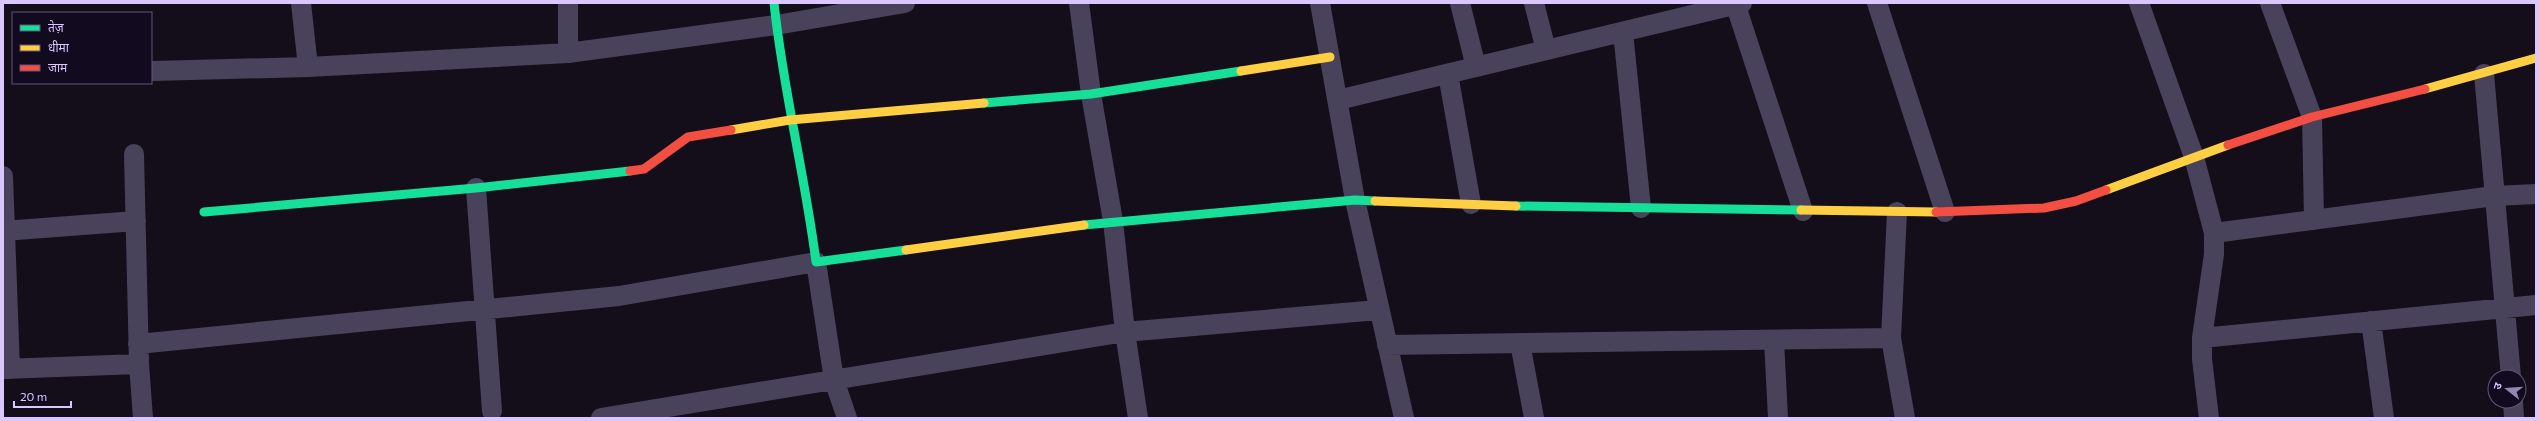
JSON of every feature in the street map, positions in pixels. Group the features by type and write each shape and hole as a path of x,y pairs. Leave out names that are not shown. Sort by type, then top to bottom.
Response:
{"street":[{"path":"301,3 308,68"},
{"path":"568,3 568,53"},
{"path":"774,3 790,120 813,231 816,262 834,380 846,418"},
{"path":"153,71 308,68 568,53 776,25 905,3"},
{"path":"1079,3 1091,94 1113,221 1125,332 1138,418"},
{"path":"1320,3 1355,200 1378,310 1404,418"},
{"path":"1460,3 1476,67"},
{"path":"1534,3 1546,50"},
{"path":"1877,3 1945,212"},
{"path":"2139,3 2194,157 2214,234 2214,254 2202,338 2202,359 2209,418"},
{"path":"2270,3 2312,117 2314,220"},
{"path":"1338,100 1738,4 1803,210"},
{"path":"1623,32 1641,208"},
{"path":"204,212 476,188 644,169 688,137 790,120 1091,94 1330,57"},
{"path":"138,344 619,296 816,262 1113,221 1355,200 1641,208 1897,212 1945,212 2044,208 2076,201 2194,157 2312,117 2484,74 2536,58"},
{"path":"1448,74 1471,204"},
{"path":"2484,74 2510,369"},
{"path":"134,154 138,344 143,418"},
{"path":"3,176 7,369 139,364"},
{"path":"476,188 486,310 492,411"},
{"path":"2214,234 2494,196 2536,194"},
{"path":"1897,212 1891,338 1905,418"},
{"path":"4,231 136,221"},
{"path":"2202,338 2536,305"},
{"path":"601,418 687,410 834,380 1125,332 1378,310"},
{"path":"2371,321 2384,418"},
{"path":"1387,345 1891,338"},
{"path":"1774,340 1778,418"},
{"path":"1520,343 1534,418"}],"traffic: fast":[{"path":"774,3 783,68 816,262 906,250"},
{"path":"984,103 1091,94 1241,71"},
{"path":"204,212 476,188 630,171"},
{"path":"1084,225 1355,200 1375,201"},
{"path":"1516,206 1801,210"}],"traffic: slow":[{"path":"1241,71 1330,57"},
{"path":"2425,89 2536,58"},
{"path":"731,130 790,120 984,103"},
{"path":"2106,190 2228,145"},
{"path":"1375,201 1516,206"},
{"path":"1801,210 1936,212"},
{"path":"906,250 1084,225"}],"traffic: jam":[{"path":"2228,145 2312,117 2425,89"},
{"path":"630,171 644,169 688,137 731,130"},
{"path":"1936,212 2044,208 2076,201 2106,190"}]}
